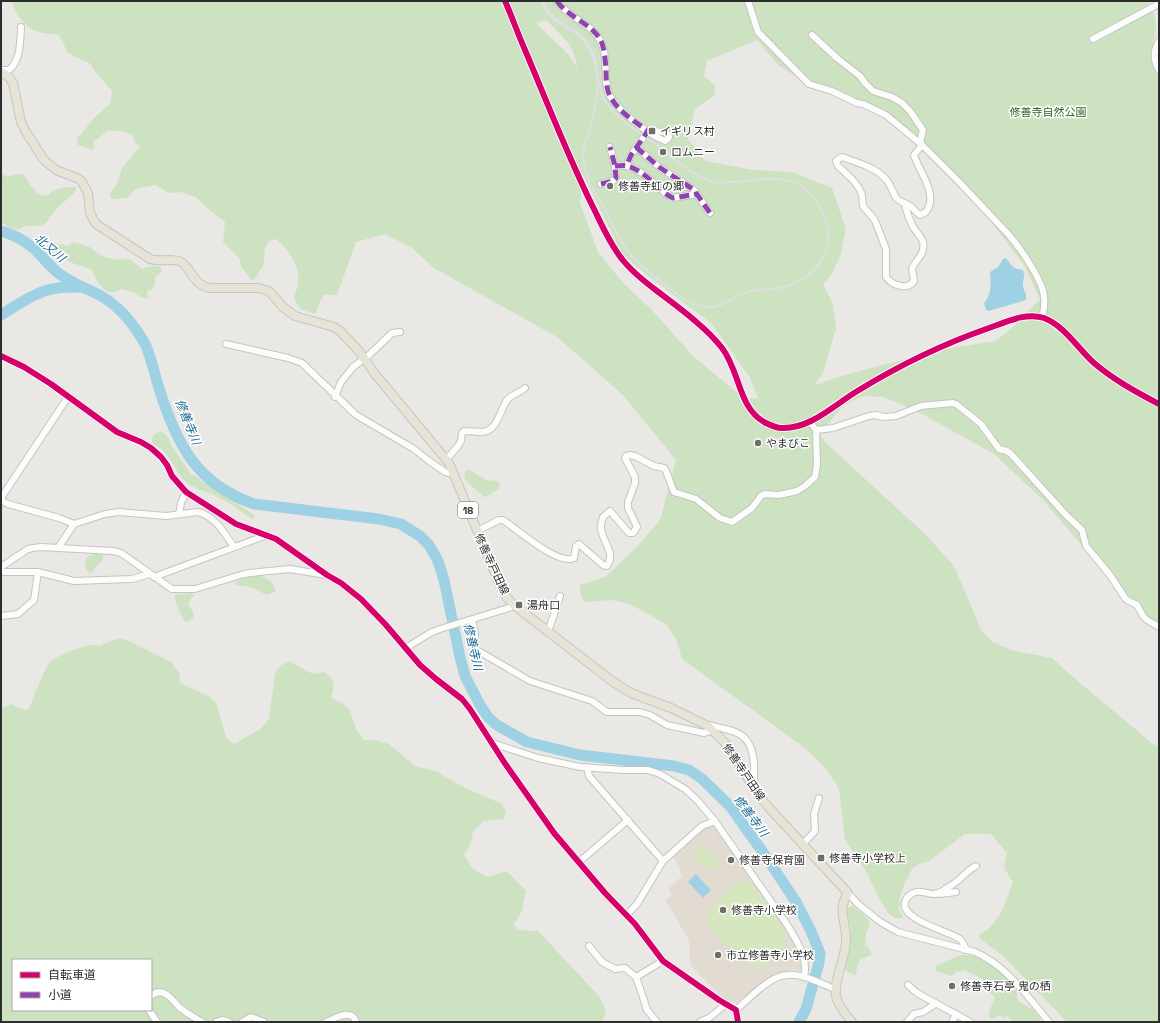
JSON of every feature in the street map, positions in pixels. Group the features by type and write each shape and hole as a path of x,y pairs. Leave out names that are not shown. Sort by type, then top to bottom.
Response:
{"main road":[{"name":"修善寺戸田線","path":"1,71 8,76 13,83 21,122 26,132 44,160 50,166 79,179 82,182 88,193 90,212 96,224 150,259 156,261 180,261 188,268 195,280 204,286 210,288 258,288 269,291 283,307 295,316 334,328 340,331 352,342 394,398 446,460 453,472 503,592 515,606 612,681 631,693 671,708 709,728 727,745 753,786 771,810 848,893"},
{"path":"848,893 843,900 842,908 846,937 845,949 833,988 839,1004 852,1022"}],"street":[{"path":"505,1 584,190 607,237 622,259 634,273 699,325 723,349 735,370 746,404 758,418 772,426 783,428 810,422 897,367 940,347 1006,322 1028,316 1042,317 1057,325 1088,358 1110,376 1159,404"},
{"path":"557,1 564,10 598,36 603,50 607,89 611,98 631,119 648,131 636,147 626,165"},
{"path":"748,1 758,32 809,84 875,109 886,115 921,144 1016,243 1035,273 1044,291 1042,317"},
{"path":"1093,39 1159,4"},
{"path":"1,71 9,70 16,63 19,51 21,27"},
{"path":"812,35 838,59 860,76 873,91 892,97 902,103 910,110 923,130 921,144 914,155 930,194 930,205 926,212 920,215 909,205 905,204 895,196 890,184 879,172 845,158 841,157 836,161 838,166 859,188 862,195 863,206 876,223 886,249 886,277 893,284 907,286 914,281 912,269 920,257 924,246 922,238 913,226 905,204"},
{"path":"1159,41 1154,51 1154,59 1159,70"},
{"path":"601,184 613,181 616,178 615,166 610,147"},
{"path":"636,147 658,166 694,190 710,213"},
{"path":"615,166 626,165 643,174 655,184 660,191 673,198 697,194"},
{"path":"335,397 341,382 353,367 365,359 392,333 400,332"},
{"path":"226,344 295,360 305,366 335,397 362,420 410,447 445,472 453,472"},
{"path":"1,356 33,373 68,396 109,428 141,442 157,452 167,465 172,476 186,492 236,524 267,536 288,547 327,575 342,583 361,599 428,672 462,698 530,800 554,833 605,893 643,933 663,961 736,1010 738,1022"},
{"path":"446,460 460,443 462,432 483,432 489,430 495,424 507,400 525,388"},
{"path":"68,396 1,499 8,504 59,518 74,524"},
{"path":"816,430 833,428 870,416 896,416 921,406 952,403 956,404 981,424 995,446 1011,454 1066,515 1082,530 1086,546 1104,567 1127,600 1137,605 1145,618 1159,627"},
{"path":"477,531 499,520 503,520 556,556 564,559 574,558 576,546 579,544 602,565 607,566 610,562 610,555 601,529 603,517 610,511 629,533 632,533 637,527 628,508 628,502 635,483 635,477 625,458 626,456 635,456 654,466 664,468 674,492 696,499 720,518 732,522 752,508 764,494 779,495 797,491 806,486 815,477 817,464 816,430 810,422"},
{"path":"179,514 181,503 186,492"},
{"path":"58,548 74,524 105,514 119,512 156,516 198,512 213,520 234,547"},
{"path":"1,572 38,572 74,581 132,579 152,575 267,536"},
{"path":"1,567 28,549 58,548 113,551 121,553 172,589 185,590 205,587 244,574 290,569 327,575"},
{"path":"1,616 15,615 34,600 38,572"},
{"path":"548,632 560,596"},
{"path":"406,648 430,633 440,629 515,606"},
{"path":"472,620 476,649 530,681 592,701 607,712 640,712 650,715 667,725 704,733 709,728 736,733 742,736 748,741 752,748 754,761 753,786"},
{"path":"492,743 538,758 586,767 623,770 648,770 660,774 685,789 698,800 715,821 796,940 804,960 806,972 805,978"},
{"path":"586,767 589,776 663,861"},
{"path":"803,844 815,830 814,814 819,798"},
{"path":"579,862 628,820"},
{"path":"627,915 637,904 663,861 702,826 715,821"},
{"path":"936,894 956,884 976,866"},
{"path":"956,892 930,894 918,891 914,892 907,898 905,908 916,919 961,940 966,950"},
{"path":"848,893 858,904 879,921 898,932 966,950 986,957 996,964 1022,989 1049,1022"},
{"path":"589,946 602,962 615,969 625,968 636,977 647,1010 657,1022"},
{"path":"636,977 663,961"},
{"path":"736,1010 768,983 778,977 787,975 805,978 833,988"},
{"path":"908,985 917,993 935,1004 970,1022"},
{"path":"152,995 156,992 161,992 168,995 189,1015 202,1022"},
{"path":"700,1022 709,1018 726,1004"},
{"path":"907,1022 914,1014 923,1012 935,1004"},
{"path":"150,1011 157,1022"},
{"path":"326,1022 346,1014 351,1014 356,1022"},
{"path":"952,1022 956,1014"},
{"path":"242,1022 251,1017 264,1022"},
{"path":"216,1022 222,1020 229,1022"}],"shaded area":[{"name":"修善寺小学校","path":"714,825 789,932 803,960 802,971 791,970 775,974 736,1003 732,1003 722,997 690,965 689,942 666,901 671,895 669,888 682,876 674,856 703,829"}],"green space":[{"name":"修善寺自然公園","path":"12,1 1153,1 1148,4 1153,12 1156,23 1156,31 1153,42 1158,66 1157,75 1159,77 1159,628 1084,548 1044,501 994,454 924,415 884,397 862,396 843,406 819,434 826,443 925,534 954,566 982,632 993,642 1010,650 1052,658 1153,744 1159,746 1159,1022 1067,1022 1003,956 979,938 980,934 997,919 1005,904 1013,882 1004,868 1007,853 991,834 965,834 929,861 919,864 912,869 900,896 899,909 903,918 895,918 888,913 866,871 845,840 839,789 828,771 805,748 682,659 677,641 666,624 630,604 612,600 584,602 580,592 580,585 605,577 634,550 660,520 676,460 623,395 557,337 434,268 412,248 385,234 356,242 337,295 325,295 321,300 315,314 300,309 294,298 298,285 298,270 293,258 276,239 269,241 265,248 264,264 254,280 251,280 241,266 240,259 223,242 225,222 209,210 196,197 180,192 169,193 155,185 135,189 127,198 111,198 110,194 118,181 122,168 140,146 134,142 133,135 125,132 109,130 93,142 95,147 92,150 78,145 77,139 94,118 110,104 112,91 93,69 91,64 68,53 59,35 42,33 24,23","holes":["546,20 571,47 574,53 577,68 569,55 536,23","757,40 779,66 810,85 870,107 938,162 989,219 1024,265 1040,299 1012,328 995,341 940,350 848,374 815,385 823,373 836,329 833,305 823,284 831,275 840,257 846,229 832,188 792,172 754,170 705,161 688,139 695,109 714,96 715,85 704,76 707,61","583,174 620,250 632,263 711,323 749,376 758,398 745,399 694,357 651,309 624,284 598,252 580,203"]},
{"path":"1,173 7,177 23,174 39,194 47,196 53,191 64,188 76,187 76,191 55,210 47,222 41,226 25,226 18,230 8,227 1,222"},
{"path":"74,242 90,247 97,253 107,258 119,260 125,258 131,260 142,269 151,266 159,266 162,269 161,273 156,276 153,289 147,291 148,298 142,298 133,292 122,289 116,292 111,292 102,288 91,269 68,261 56,252 57,247 61,244 68,246"},
{"path":"160,431 169,439 171,445 190,473 254,515 254,518 252,519 212,494 188,484 163,451 153,444 152,438 154,434"},
{"path":"469,470 487,480 497,481 500,485 499,489 484,497 465,480 465,472"},
{"path":"102,553 102,561 96,566 93,572 90,573 85,568 87,558 91,555"},
{"path":"252,575 260,576 270,581 275,587 276,591 267,595 250,587 236,585 235,583 239,580"},
{"path":"192,593 194,596 190,599 188,604 194,614 193,619 186,622 178,609 175,595"},
{"path":"119,638 129,641 171,662 179,673 180,683 208,696 216,703 226,737 234,744 259,730 269,719 275,674 280,666 288,661 313,674 325,672 333,681 331,698 342,703 349,709 356,729 364,740 374,740 389,744 415,766 438,772 459,785 502,804 506,812 504,819 484,821 473,831 471,843 464,855 473,869 488,877 506,871 526,891 522,911 514,924 517,930 538,931 599,996 606,1011 602,1022 1,1022 1,709 11,704 25,710 29,709 51,661 67,652 89,645 99,646"},
{"path":"703,847 713,853 717,859 717,866 715,870 708,868 704,870 693,858 693,856"},
{"path":"745,881 750,882 766,902 782,928 785,942 778,953 767,964 759,968 746,962 724,942 709,923 707,916 728,890"},
{"path":"853,906 870,922 865,945 869,948 872,955 861,959 858,963 856,974 854,975 845,970 851,946 851,928 847,912 849,907"},
{"path":"960,955 972,955 979,957 994,967 1018,991 1017,997 1019,1002 1034,1010 1042,1022 1014,1022 1007,1016 1005,1018 999,1015 991,1019 989,1012 995,997 985,990 985,981 965,970 961,972 957,971 951,976 936,971 936,966"}],"water":[{"path":"1006,258 1012,266 1023,270 1023,286 1026,299 988,311 986,310 984,303 990,292 990,272 998,267 1003,259"},
{"path":"696,874 711,890 703,898 688,882"}],"waterway":[{"name":"修善寺川","path":"1,231 26,242 57,272 70,281 108,300 126,316 146,346 157,383 173,427 181,444 203,473 217,485 234,496 254,504 379,519 401,524 420,536 429,545 438,561 444,580 465,676 480,705 488,717 497,725 527,742 580,755 674,766 689,770 701,778 730,806 796,902 820,953 819,963 806,1009 799,1022"},
{"path":"1,315 26,299 47,290 79,287"}],"railway":[{"path":"541,1 544,8 557,22 582,39 587,45 592,56 597,72 598,89 596,105 583,150 584,165 588,179 620,239 630,254 642,266 661,282 688,301 694,304 711,307 723,304 748,292 784,287 797,282 817,267 827,245 828,232 823,213 810,193 794,182 786,180 767,179 724,183 712,182 696,175 683,166 627,124 609,107 602,94 592,49 582,36 557,20 547,9 543,1"}],"marked path":[{"path":"557,1 562,7 596,33 603,46 607,88 611,97 625,114 648,131 631,155 627,165"},
{"path":"601,184 613,181 616,178 615,166 610,147"},
{"path":"636,147 659,167 694,190 710,213"},
{"path":"615,166 634,168 646,176 667,195 673,198 697,194"}],"cycle path":[{"path":"505,1 574,167 613,246 634,272 692,318 716,340 728,357 749,407 755,415 764,422 779,428 793,427 803,424 822,415 874,381 922,356 955,341 1002,323 1016,318 1030,316 1044,318 1058,326 1094,363 1109,375 1159,404"},
{"path":"1,356 24,367 51,384 117,432 151,448 161,457 172,476 186,492 236,524 276,539 327,575 341,583 361,599 386,625 420,665 462,699 554,833 605,893 635,924 663,961 736,1010 738,1022"}],"place":[{"name":"イギリス村","path":"652,131"},
{"name":"ロムニー","path":"663,152"},
{"name":"修善寺虹の郷","path":"610,186"},
{"name":"やまびこ","path":"758,443"},
{"name":"湯舟口","path":"519,605"},
{"name":"修善寺小学校上","path":"821,858"},
{"name":"修善寺保育園","path":"731,860"},
{"name":"修善寺小学校","path":"723,910"},
{"name":"市立修善寺小学校","path":"718,955"},
{"name":"修善寺石亭 鬼の栖","path":"952,986"}],"water label":[{"name":"北又川","path":"50,248"}]}
